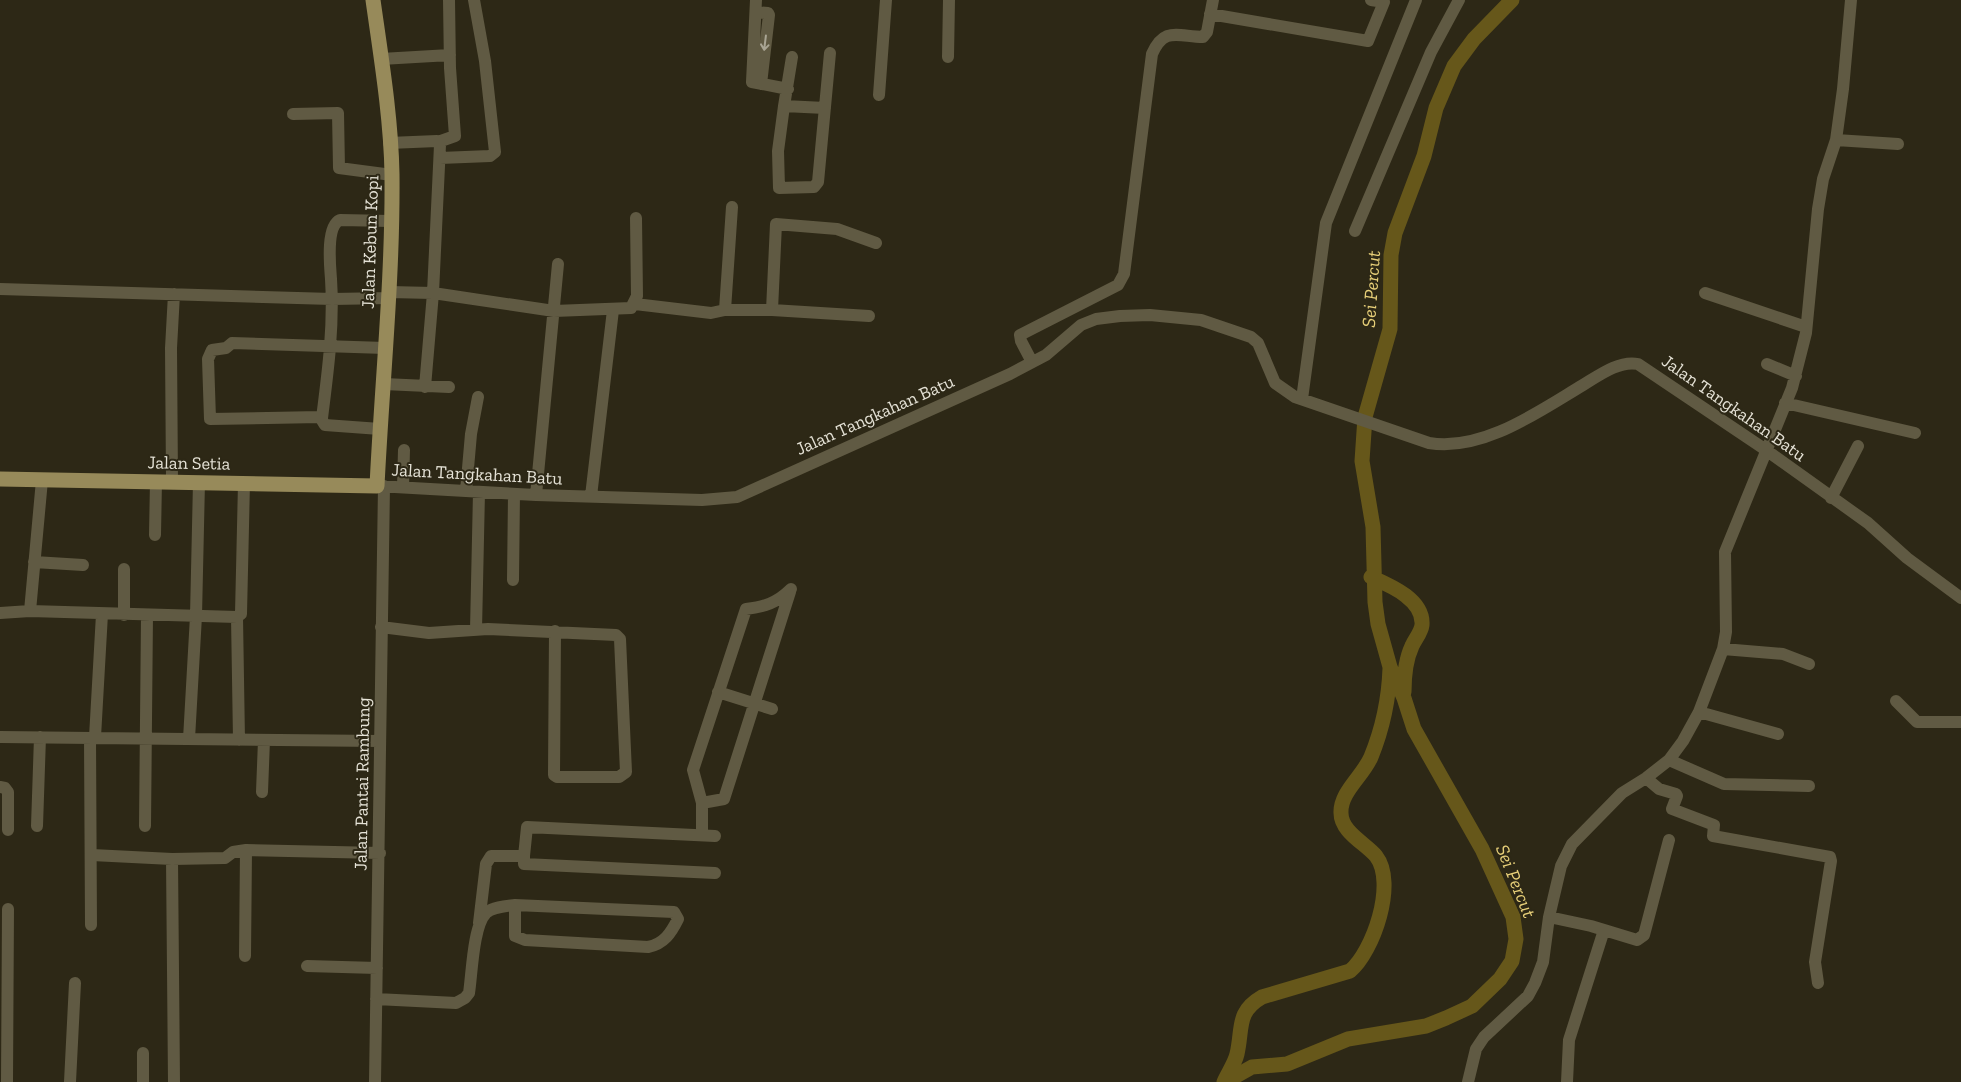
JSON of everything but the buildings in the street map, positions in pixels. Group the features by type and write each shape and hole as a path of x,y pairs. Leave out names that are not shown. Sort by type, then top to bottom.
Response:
{"main road":[{"name":"Jalan Kebun Kopi","path":"373,0 381,59 392,174 389,295 380,429 381,486"},
{"name":"Jalan Setia","path":"0,479 381,486"}],"street":[{"path":"389,143 438,142 455,136 449,0"},
{"path":"440,158 490,156 495,152 485,61 474,0"},
{"path":"879,95 886,0"},
{"path":"948,57 949,0"},
{"path":"1032,362 1021,341 1020,335 1118,285 1124,274 1152,54 1158,40 1166,35 1203,37 1207,32 1213,0"},
{"path":"1210,14 1368,41 1384,2 1371,0"},
{"path":"1302,399 1326,223 1416,0"},
{"path":"1355,231 1431,52 1459,0"},
{"path":"1468,1082 1476,1049 1484,1037 1528,996 1535,983 1544,962 1549,917 1561,866 1572,844 1622,793 1646,778 1669,760 1683,741 1699,712 1723,649 1726,632 1725,552 1796,376 1806,327 1823,179 1836,140 1843,89 1851,0"},
{"path":"756,6 769,15 756,83 788,89"},
{"path":"792,57 778,151 779,188 808,188 814,187 818,182 830,53"},
{"path":"381,59 450,55"},
{"path":"784,106 825,108"},
{"path":"293,114 338,113 339,168 392,174"},
{"path":"1836,140 1898,144"},
{"path":"425,387 433,293 436,201 440,158 438,142"},
{"path":"725,310 732,207"},
{"path":"0,289 332,299 433,293 554,311 631,308 638,296 636,218"},
{"path":"380,429 325,424 322,418 331,345 330,247 336,222 390,221"},
{"path":"772,310 776,224 837,229 876,243"},
{"path":"536,495 558,264"},
{"path":"1705,293 1806,327"},
{"path":"172,481 171,348 174,294"},
{"path":"635,304 711,312 725,310 772,310 869,316"},
{"path":"591,496 612,310"},
{"name":"Jalan Tangkahan Batu","path":"381,486 536,495 702,500 737,496 1010,374 1046,355 1081,325 1096,319 1150,315 1201,320 1251,337 1258,344 1275,383 1295,397 1407,436 1441,445 1469,443 1492,435 1608,370 1635,363 1654,372 1684,396 1766,450 1868,524 1907,558 1961,598"},
{"path":"322,418 209,419 208,355 212,350 224,349 232,343 385,348"},
{"path":"1767,364 1796,376"},
{"path":"384,384 449,387"},
{"path":"476,630 471,434 478,397"},
{"path":"1785,403 1915,434"},
{"path":"1831,498 1858,446"},
{"path":"403,487 404,450"},
{"path":"30,611 42,480"},
{"path":"155,536 156,481"},
{"path":"189,739 196,616 199,482"},
{"path":"238,740 238,617 241,614 244,483"},
{"name":"Jalan Pantai Rambung","path":"375,1082 380,853 381,486"},
{"path":"513,580 514,494"},
{"path":"34,562 83,565"},
{"path":"124,569 124,615"},
{"path":"702,803 724,799 790,589 780,599 764,607 746,609 693,770 702,803 702,835"},
{"path":"0,613 30,611 238,617"},
{"path":"91,925 93,738 102,614"},
{"path":"145,826 147,615"},
{"path":"381,628 429,633 476,630 556,631 616,635 620,639 626,765 626,772 619,778 557,778 554,775 556,631"},
{"path":"1723,649 1783,654 1809,664"},
{"path":"718,692 772,709"},
{"path":"1896,701 1920,723 1961,722"},
{"path":"1699,712 1778,734"},
{"path":"0,737 380,741"},
{"path":"37,826 40,737"},
{"path":"262,792 264,740"},
{"path":"1669,760 1724,784 1735,786 1809,786"},
{"path":"1646,778 1659,789 1676,794 1672,809 1714,824 1713,836 1830,857 1831,861 1815,962 1818,983"},
{"path":"0,787 7,790 8,795 8,830"},
{"path":"715,836 527,827 524,856 524,864 715,873"},
{"path":"1549,917 1604,930 1631,940 1637,940 1644,935 1669,840"},
{"path":"92,855 172,859 225,858 233,852 246,850 380,853"},
{"path":"245,956 246,850"},
{"path":"376,999 456,1003 466,998 469,993 488,859 497,856 524,856"},
{"path":"172,859 174,1082"},
{"path":"479,923 487,912 500,907 516,905 674,912 678,919 672,932 662,942 648,947 525,940 515,936 516,905"},
{"path":"7,1082 8,909"},
{"path":"1567,1082 1569,1040 1604,930"},
{"path":"307,966 377,968"},
{"path":"70,1082 75,983"},
{"path":"143,1053 143,1082"}],"waterway":[{"name":"Sei Percut","path":"1225,1082 1252,1067 1287,1064 1348,1039 1426,1026 1446,1018 1472,1006 1500,979 1512,961 1516,939 1513,917 1482,849 1414,729 1404,698 1390,667 1378,624 1375,602 1373,527 1362,461 1365,417 1390,329 1391,255 1395,233 1424,156 1436,108 1454,66 1474,39 1512,0"},
{"path":"1371,577 1404,594 1411,600 1421,616 1422,625 1406,663 1404,692"},
{"name":"Sei Percut","path":"1224,1082 1236,1057 1244,1015 1254,1003 1262,997 1350,971 1359,962 1374,933 1383,899 1384,883 1382,868 1376,856 1349,832 1342,820 1341,813 1344,798 1367,764 1375,747 1382,725 1390,668"}]}
